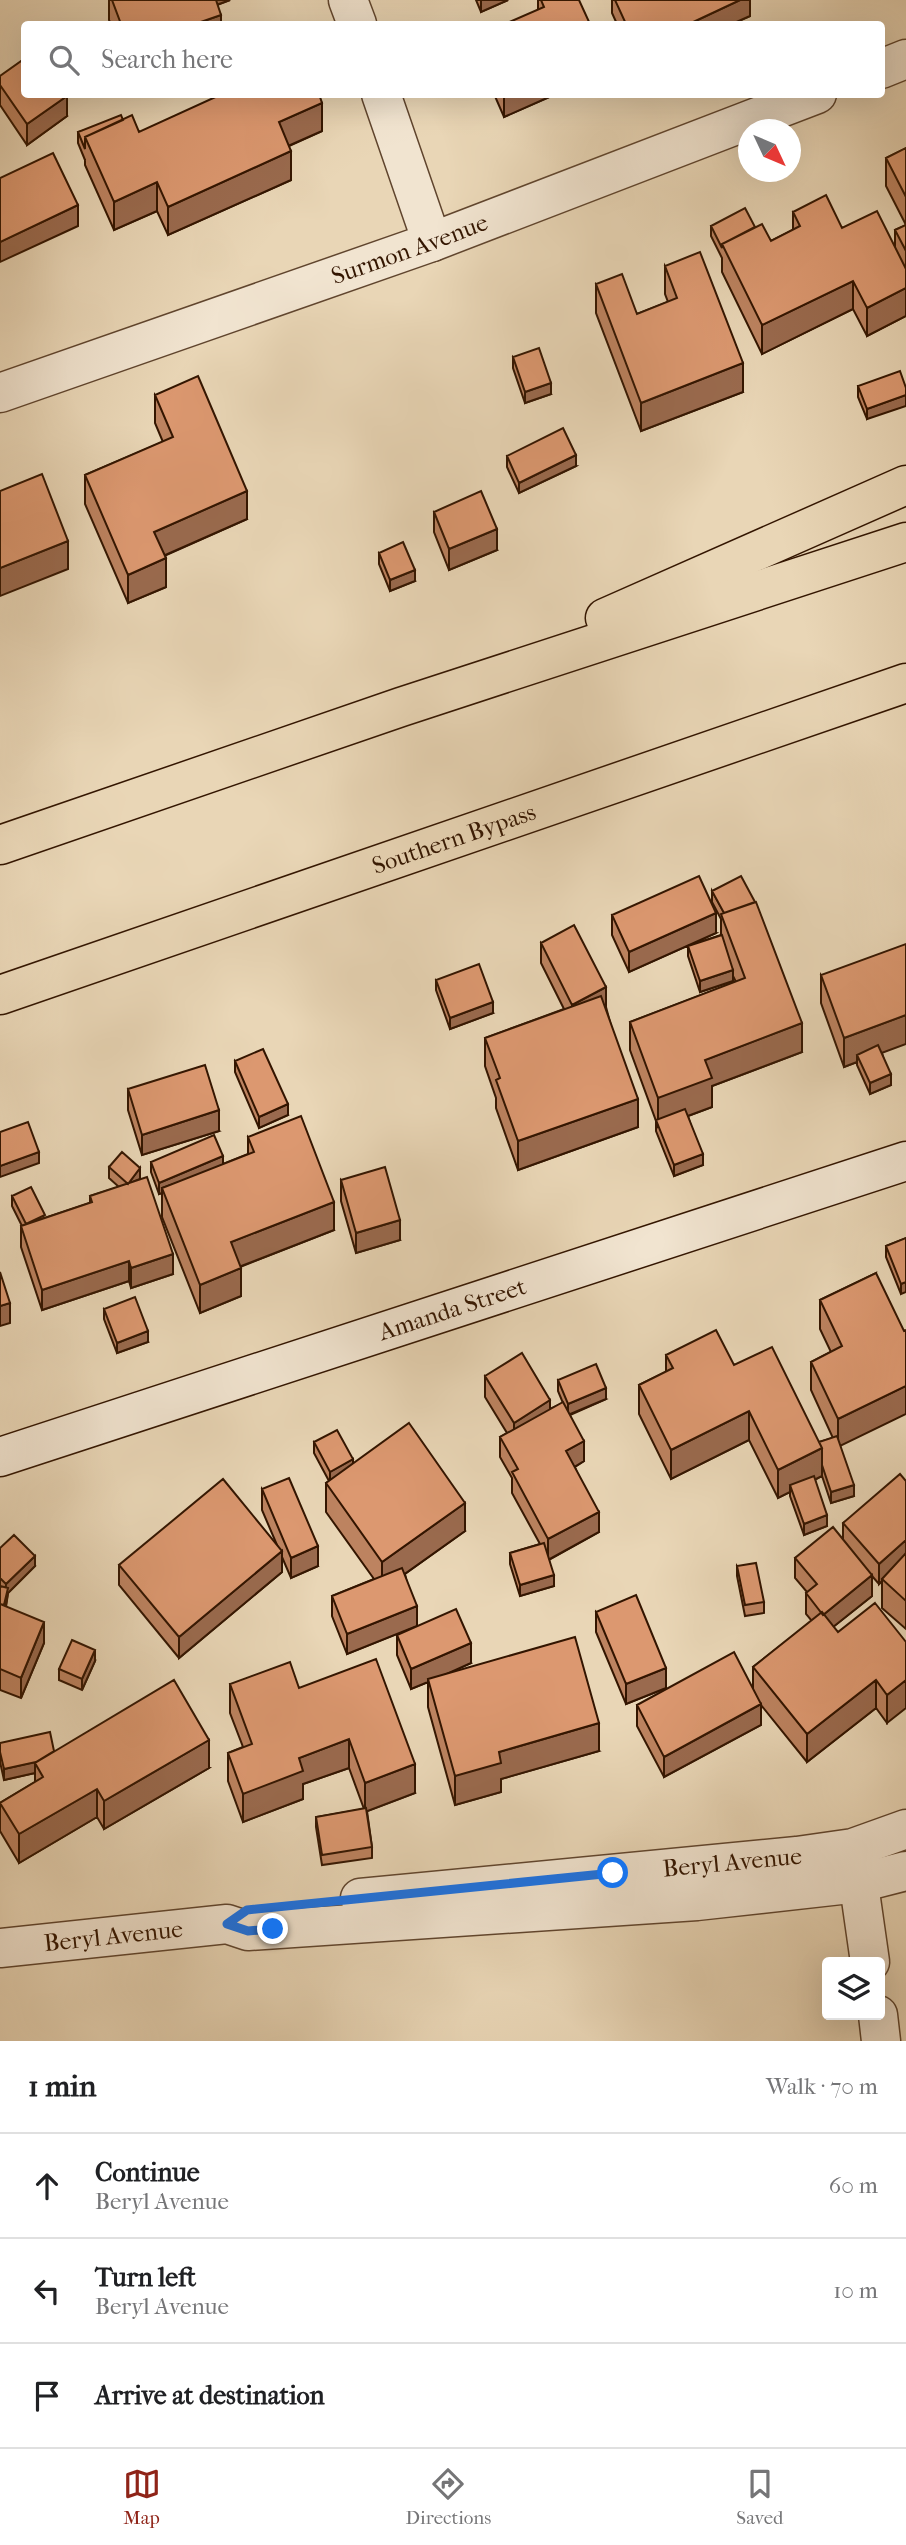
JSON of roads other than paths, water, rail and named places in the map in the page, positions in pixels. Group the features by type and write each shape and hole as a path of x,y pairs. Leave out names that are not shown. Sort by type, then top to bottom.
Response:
{"highway":[{"path":"401,707 906,485"},
{"path":"0,845 401,707 906,542"},
{"name":"Southern Bypass","path":"0,995 906,683"}],"street":[{"path":"348,0 356,21"},
{"path":"885,67 906,59"},
{"path":"382,98 432,242"},
{"name":"Surmon Avenue","path":"0,393 432,242 807,98"},
{"name":"Amanda Street","path":"0,1457 906,1161"},
{"path":"901,1832 906,1874"},
{"name":"Beryl Avenue","path":"856,1865 901,1832"},
{"path":"856,1865 869,1957"},
{"name":"Beryl Avenue","path":"0,1948 227,1924 248,1931 697,1900 856,1865 906,1874"},
{"path":"879,2020 881,2041"}]}
